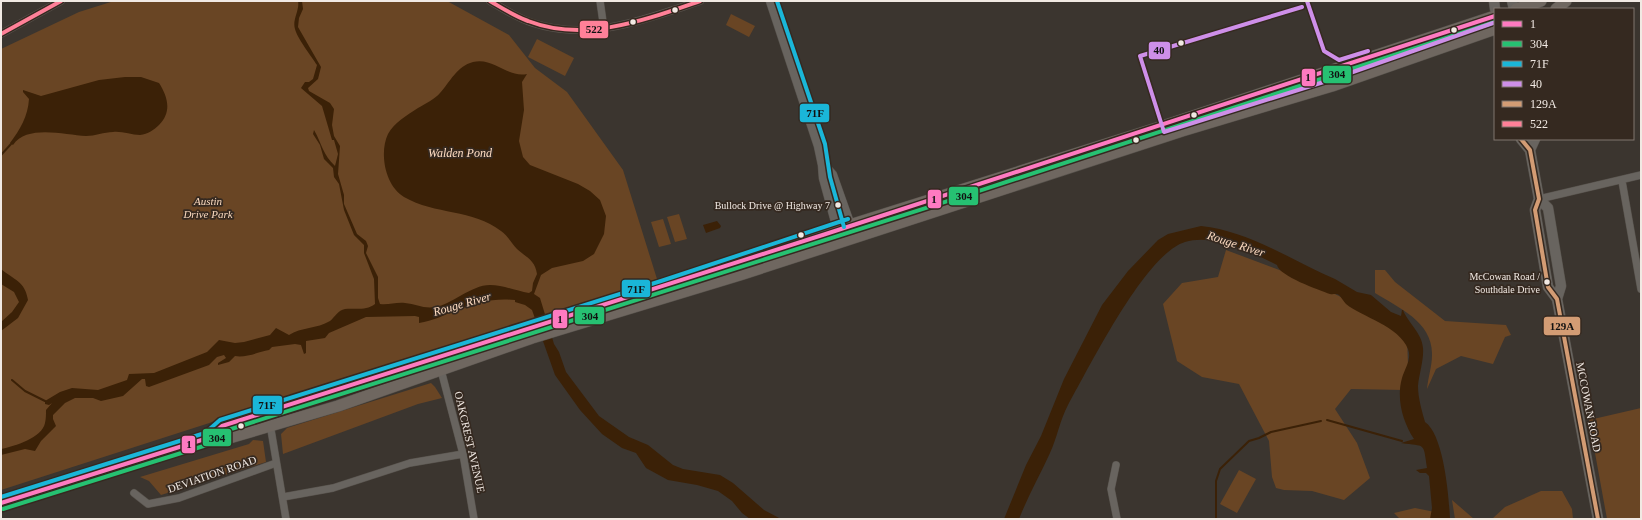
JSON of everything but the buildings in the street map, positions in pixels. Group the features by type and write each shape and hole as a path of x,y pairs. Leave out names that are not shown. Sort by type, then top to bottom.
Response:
{"main road":[{"path":"771,1 823,165 824,178 838,229"},
{"path":"1518,8 1541,1"},
{"path":"1557,8 1566,1"},
{"path":"1,503 208,438 222,426 531,334 850,225 1157,128 1494,16"},
{"path":"568,322 743,274 1226,118 1332,86 1494,30"},
{"name":"MCCOWAN ROAD","path":"1522,140 1530,150 1539,199 1535,210 1548,287 1557,299 1598,519"},
{"path":"1530,150 1534,140"},
{"path":"823,165 832,175 854,237"},
{"path":"208,438 226,440 270,425 338,406 441,370 531,334"}],"street":[{"path":"1,34 61,1"},
{"path":"490,1 513,15 533,24 579,31 604,29 700,1"},
{"path":"600,1 604,29"},
{"path":"1539,199 1622,181 1641,175"},
{"path":"1622,181 1641,289"},
{"name":"OAKCREST AVENUE","path":"441,370 463,454 474,519"},
{"path":"268,412 286,519"},
{"path":"283,497 334,488 410,463 463,454"},
{"name":"DEVIATION ROAD","path":"134,493 148,504 179,498 276,463"},
{"path":"1116,465 1111,489 1117,519"}],"green space":[{"name":"Austin Drive Park","path":"114,1 447,1 509,35 535,68 567,92 623,170 657,279 1,490 1,49 79,12"},
{"path":"731,14 755,26 749,37 726,25"},
{"path":"537,39 574,58 565,76 528,57"},
{"path":"679,214 687,239 675,242 667,217"},
{"path":"663,219 671,244 659,247 651,222"},
{"path":"1226,250 1306,280 1343,298 1407,337 1408,365 1404,390 1351,389 1335,409 1357,443 1370,478 1344,500 1312,491 1284,490 1276,488 1272,477 1269,441 1239,384 1202,377 1177,361 1163,304 1182,283 1218,277"},
{"path":"1375,270 1385,270 1395,282 1445,321 1506,325 1511,335 1505,337 1493,364 1461,356 1436,369 1427,389 1432,355 1431,343 1421,325 1413,317 1375,293"},
{"path":"431,383 442,398 418,404 283,454 281,434 287,428"},
{"path":"1641,408 1641,519 1607,519 1589,420"},
{"path":"253,440 263,441 266,462 161,495 149,481 140,477 249,444"},
{"path":"1239,470 1256,479 1237,513 1220,504"},
{"path":"1541,491 1562,491 1572,509 1573,519 1492,519 1505,507"},
{"path":"1452,500 1474,519 1455,519"},
{"path":"1415,508 1435,512 1435,519 1400,519 1394,513"}],"water":[{"name":"Walden Pond","path":"298,1 302,1 303,9 299,18 298,27 321,67 318,79 308,88 309,91 330,103 334,109 332,125 334,136 340,146 338,174 344,195 344,204 357,234 366,241 368,246 366,253 378,277 378,298 380,304 402,303 435,307 448,303 468,291 490,285 529,293 532,291 533,283 537,274 534,265 503,233 490,224 478,219 428,207 404,197 397,192 392,185 388,177 384,159 385,142 388,134 394,126 405,116 440,93 454,75 467,64 481,61 487,62 513,73 527,74 522,82 524,110 519,141 523,157 530,165 578,184 590,191 600,200 606,216 604,234 594,254 583,261 552,268 541,275 534,294 540,298 554,344 559,352 566,372 599,416 629,437 648,445 673,465 683,469 720,475 733,483 764,510 781,519 750,519 742,513 732,501 718,491 697,485 668,480 646,468 636,453 622,448 602,434 580,410 555,375 532,310 525,305 515,302 515,300 493,300 479,303 419,323 419,317 415,316 366,317 329,333 325,338 306,341 306,353 304,354 301,345 295,344 272,347 269,350 248,356 235,356 229,362 218,365 218,363 226,358 224,355 217,357 209,365 149,387 146,386 145,379 142,379 123,396 101,401 93,398 75,398 65,403 53,415 56,426 41,441 35,451 25,449 1,455 1,449 13,446 39,433 45,423 46,410 52,403 49,405 45,404 45,401 60,392 72,388 98,390 127,380 129,374 154,373 207,352 219,340 235,343 244,342 270,335 276,328 289,335 294,332 325,324 338,312 345,309 368,308 375,304 374,279 364,253 364,245 354,235 344,210 339,184 334,177 333,168 324,159 320,145 313,134 314,130 325,153 335,166 338,154 334,140 332,140 322,106 301,88 305,82 309,82 313,79 317,65 296,33 294,22 298,8"},
{"path":"141,77 159,83 165,94 167,104 166,115 159,125 151,132 140,135 116,132 86,136 47,132 27,135 19,139 13,145 10,143 20,128 27,111 29,99 23,90 41,96 99,80"},
{"path":"717,221 721,226 720,228 706,233 703,225"},
{"name":"Rouge River","path":"1201,226 1236,234 1270,247 1335,279 1357,292 1371,295 1391,312 1401,316 1403,310 1418,333 1422,343 1423,353 1418,386 1420,404 1425,422 1437,440 1441,453 1447,482 1450,519 1430,519 1432,508 1429,476 1426,473 1420,473 1416,470 1427,468 1424,449 1419,446 1401,443 1414,439 1404,418 1400,402 1400,386 1408,364 1409,353 1403,341 1397,334 1389,328 1353,309 1346,304 1338,294 1330,294 1300,282 1285,274 1277,265 1256,255 1232,245 1220,242 1196,240 1185,242 1169,251 1153,267 1136,289 1119,314 1068,405 1050,453 1019,519 1004,519 1026,465 1041,436 1064,379 1102,305 1128,271 1158,240 1168,234"},
{"path":"1,269 22,285 27,294 28,300 18,318 1,331 1,322 12,312 19,302 14,292 1,284"}],"waterway":[{"path":"1,155 11,144"},
{"path":"12,380 25,391 45,401"},
{"path":"1327,420 1402,441"},
{"path":"1216,519 1216,481 1220,469 1249,441 1271,432 1321,421"}],"transit line":[{"name":"522","path":"1,34 61,1"},
{"name":"522","path":"490,1 528,21 550,27 571,30 615,26 658,15 700,1"},
{"name":"71F","path":"777,1 825,144 830,177 844,227"},
{"name":"40","path":"1307,1 1324,51 1339,60 1368,51"},
{"name":"40","path":"1302,7 1140,56 1164,132 1330,80 1493,23"},
{"name":"1","path":"1,503 208,438 222,426 859,223 1494,16"},
{"name":"304","path":"3,509 210,444 225,431 861,229 1494,22"},
{"name":"129A","path":"1522,140 1530,150 1539,199 1535,210 1548,287 1557,299 1598,519"},
{"name":"71F","path":"1,497 205,433 220,420 661,281 848,219"}],"place":[{"name":"Bullock Drive @ Highway 7","path":"838,205"},
{"name":"McCowan Road / Southdale Drive","path":"1547,282"}]}
